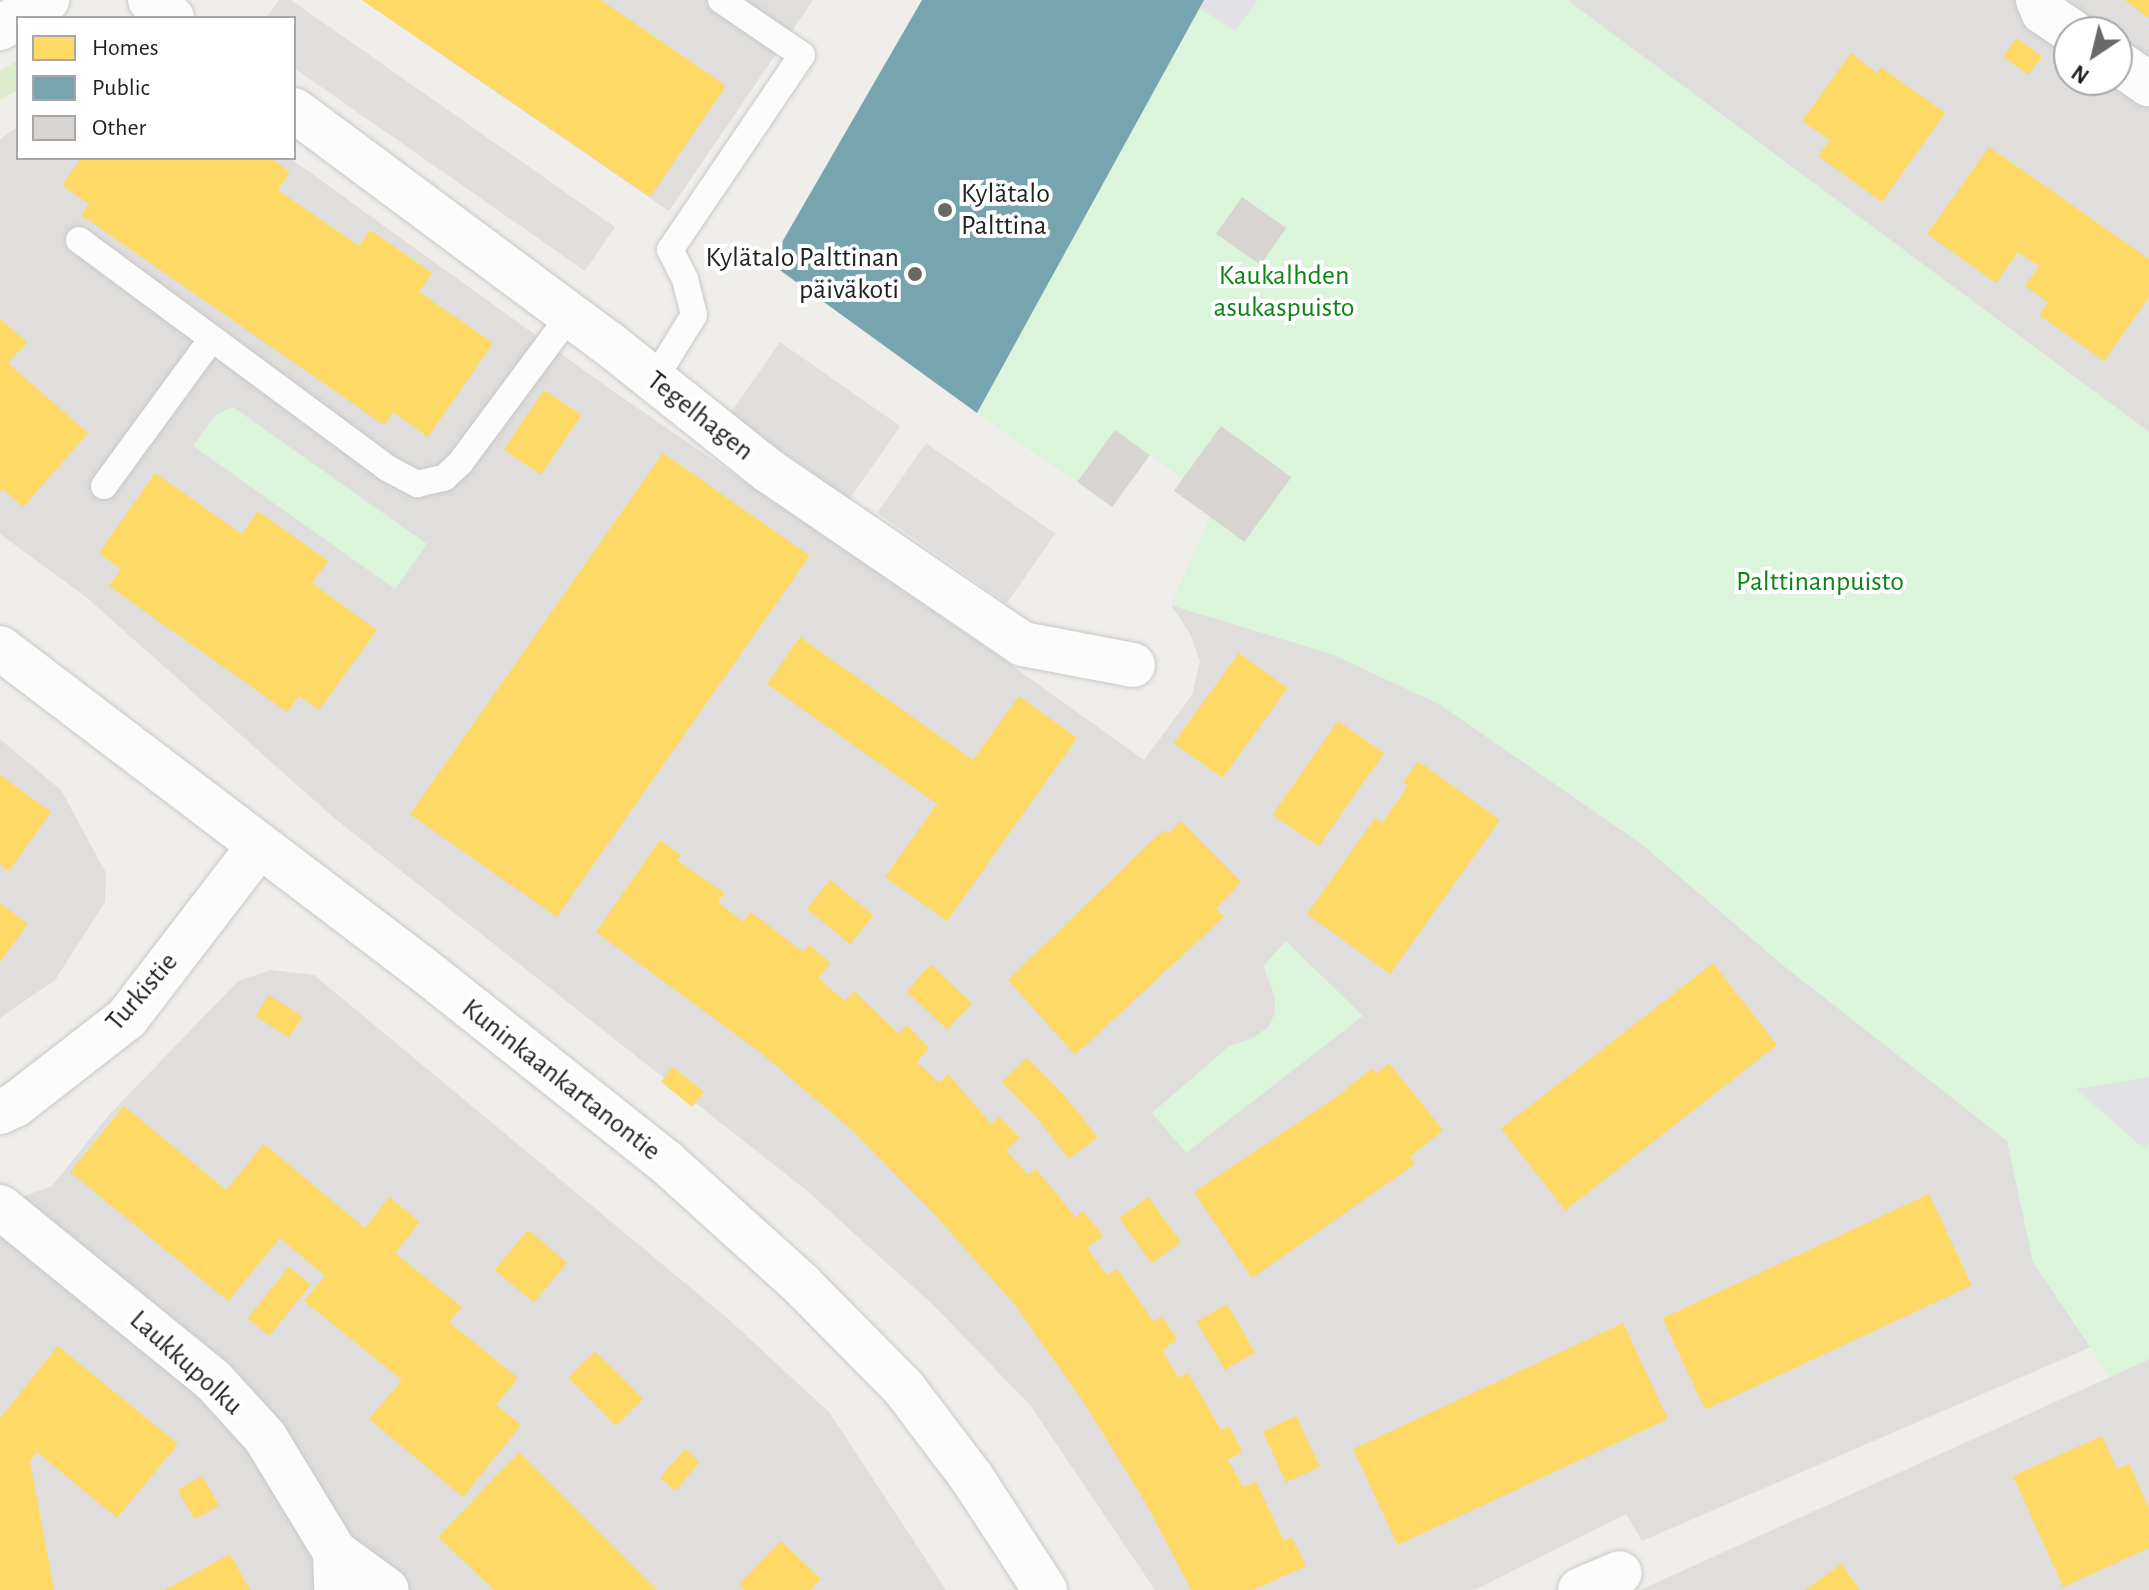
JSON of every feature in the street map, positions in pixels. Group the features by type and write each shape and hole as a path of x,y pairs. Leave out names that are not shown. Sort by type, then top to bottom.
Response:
{"street":[{"path":"20,16 47,0"},
{"path":"150,0 170,16"},
{"path":"2038,0 2043,12 2053,19"},
{"name":"Tegelhagen","path":"296,111 654,380 769,471 1023,644 1133,665"},
{"name":"Kuninkaankartanontie","path":"0,648 420,967 665,1161 801,1284 903,1387 972,1478 1045,1590"},
{"name":"Turkistie","path":"0,1112 15,1105 127,1018 259,846"},
{"name":"Laukkupolku","path":"0,1207 213,1380 265,1437 336,1571 387,1590"},
{"path":"1580,1590 1620,1573"}],"lane":[{"path":"654,380 694,315 685,279 670,250 802,55 721,0"},
{"path":"79,240 387,468 417,484 444,478 460,463 569,316"},
{"path":"104,486 211,340"}],"shaded area":[{"path":"279,0 291,0 615,227 585,271 296,69 296,16 267,16"},
{"path":"362,0 813,0 669,211"},
{"path":"1204,0 1258,0 1235,31 1199,8"},
{"path":"1567,0 2149,0 2149,432"},
{"path":"16,128 16,160 293,160 610,389 993,652 1144,760 1192,695 1200,661 1190,634 1171,605 1332,654 1441,705 1643,845 1783,965 2008,1141 2033,1262 2091,1347 1642,1541 1626,1514 1475,1590 1155,1590 1030,1405 932,1304 806,1190 334,818 86,597 0,534 0,139"},
{"path":"780,342 900,426 849,499 729,415"},
{"path":"926,443 1055,534 1007,603 877,513"},
{"path":"848,568 1002,672 969,721 815,617"},
{"path":"0,739 61,790 106,873 105,902 55,980 0,1018"},
{"path":"271,970 314,975 726,1317 829,1412 946,1590 0,1590 0,1205 52,1186 109,1115 238,981"},
{"path":"2149,1077 2149,1143 2143,1148 2076,1089"},
{"path":"2149,1359 2149,1590 1640,1590 2110,1377"}],"green space":[{"name":"Palttinanpuisto","path":"1204,0 1567,0 2149,432 2149,1359 2110,1377 2033,1262 2007,1141 1783,965 1643,845 1441,705 1332,654 1171,605 1210,516 1175,491 1183,479 1150,455 1112,507 977,413"},
{"path":"16,61 16,91 0,100 0,71"},
{"path":"233,407 427,544 395,589 193,446 215,415"},
{"path":"1286,941 1363,1016 1186,1153 1152,1113 1229,1046 1253,1038 1268,1027 1275,1013 1275,997 1263,966"}],"building: Homes":[{"path":"362,0 601,0 726,86 650,197"},
{"path":"2125,0 2149,0 2149,18"},
{"path":"2017,38 2042,57 2028,75 2003,56"},
{"path":"1851,53 1877,73 1881,67 1945,113 1882,202 1818,156 1830,140 1802,121"},
{"path":"1989,147 2149,259 2149,297 2104,361 2039,315 2048,302 2025,286 2039,266 2018,252 1996,283 1927,234"},
{"path":"80,160 273,160 290,172 278,190 359,246 370,230 432,273 419,292 493,343 428,437 393,412 384,425 81,215 89,204 62,185"},
{"path":"0,319 27,342 8,363 88,433 23,507 3,489 0,492"},
{"path":"544,390 581,415 541,475 504,450"},
{"path":"663,453 810,556 557,917 410,814"},
{"path":"155,473 242,534 258,511 328,561 312,583 377,630 319,710 299,696 287,712 109,586 121,569 99,553"},
{"path":"800,637 973,760 1019,696 1077,738 947,921 885,877 937,804 767,684"},
{"path":"1239,653 1288,688 1222,778 1174,743"},
{"path":"1338,721 1384,753 1318,847 1273,814"},
{"path":"1418,761 1500,820 1390,974 1307,914 1375,818 1382,823 1408,786 1403,783"},
{"path":"0,775 51,812 9,871 0,864"},
{"path":"1181,821 1241,882 1216,909 1224,917 1075,1055 1008,980 1154,839 1164,830 1168,834"},
{"path":"660,840 681,855 677,860 724,893 718,902 743,922 751,912 803,952 809,945 831,963 818,978 845,1001 854,991 899,1034 907,1025 929,1048 917,1062 939,1083 948,1074 991,1124 1000,1117 1020,1138 1006,1150 1028,1175 1036,1169 1076,1218 1083,1211 1103,1236 1087,1248 1107,1275 1117,1269 1154,1322 1162,1316 1177,1339 1162,1351 1179,1378 1188,1373 1221,1430 1229,1426 1242,1452 1228,1460 1243,1487 1256,1482 1284,1541 1292,1537 1306,1566 1253,1590 1191,1590 1147,1505 1084,1403 1015,1305 935,1215 853,1131 760,1052 596,932"},
{"path":"830,880 874,915 850,944 807,909"},
{"path":"0,903 28,924 0,962"},
{"path":"1713,963 1777,1045 1565,1211 1501,1129"},
{"path":"931,965 972,1003 947,1030 906,991"},
{"path":"269,995 303,1017 289,1038 255,1016"},
{"path":"1027,1058 1063,1094 1098,1137 1069,1159 1036,1117 1002,1082"},
{"path":"1389,1063 1443,1130 1410,1157 1415,1164 1252,1278 1194,1192 1335,1098 1372,1068 1376,1074"},
{"path":"673,1067 704,1092 692,1107 661,1082"},
{"path":"124,1106 226,1190 264,1144 365,1228 389,1197 420,1222 395,1253 462,1307 449,1322 518,1378 496,1405 521,1425 463,1497 369,1419 402,1380 304,1301 325,1276 280,1238 228,1301 70,1172"},
{"path":"1929,1194 1972,1286 1705,1410 1663,1318"},
{"path":"1148,1197 1181,1242 1152,1263 1119,1218"},
{"path":"528,1230 567,1263 534,1303 495,1270"},
{"path":"289,1267 311,1285 269,1336 247,1318"},
{"path":"1227,1304 1255,1352 1225,1370 1197,1322"},
{"path":"1623,1323 1668,1419 1398,1545 1353,1449"},
{"path":"58,1346 178,1444 117,1518 37,1452 30,1461 54,1590 0,1590 0,1418"},
{"path":"595,1351 643,1399 616,1426 568,1378"},
{"path":"1296,1416 1320,1467 1286,1482 1262,1432"},
{"path":"2102,1436 2117,1469 2129,1464 2149,1508 2149,1548 2063,1587 2013,1476"},
{"path":"685,1449 700,1462 675,1491 660,1478"},
{"path":"519,1452 657,1590 494,1590 438,1537"},
{"path":"202,1476 219,1505 195,1519 178,1490"},
{"path":"781,1541 821,1579 810,1590 745,1590 739,1584"},
{"path":"230,1554 250,1590 165,1590"},
{"path":"1841,1564 1860,1590 1805,1590"}],"building: Public":[{"name":"Kylätalo Palttina","path":"922,0 1204,0 977,413 770,263"}],"building: Other":[{"path":"1242,197 1286,228 1260,265 1216,234"},
{"path":"1221,426 1291,477 1244,542 1174,491"},
{"path":"1115,430 1150,455 1112,507 1077,482"}],"place":[{"name":"Kylätalo Palttina","path":"945,210"},
{"name":"Kylätalo Palttinan päiväkoti","path":"915,274"}],"park label":[{"name":"Kaukalhden asukaspuisto","path":"1284,292"}]}
